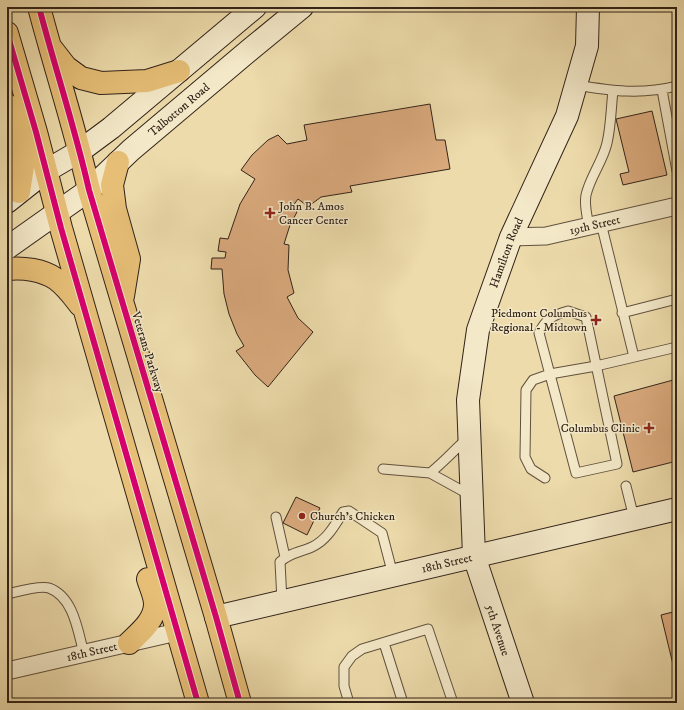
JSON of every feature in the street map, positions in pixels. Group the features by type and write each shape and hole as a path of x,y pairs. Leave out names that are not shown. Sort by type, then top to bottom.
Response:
{"main road":[{"name":"Veterans Parkway","path":"39,7 48,44 80,151 89,190 216,617 240,703"},
{"path":"7,33 36,132 56,212 198,703"},
{"path":"48,44 66,67 80,78 101,83 147,80 179,71"},
{"path":"7,105 23,166 13,197"},
{"path":"118,162 112,185 115,209 129,259 122,302"},
{"path":"7,269 21,268 55,278 66,288 85,311"},
{"path":"125,451 127,512 155,604 148,624 129,643"}],"street":[{"path":"13,197 46,172 80,151 111,128 255,7"},
{"name":"Talbotton Road","path":"56,212 89,190 118,162 302,7"},
{"name":"Hamilton Road","path":"474,556 468,400 478,330 511,237 567,116 587,46 588,7"},
{"name":"19th Street","path":"511,237 546,236 677,206"},
{"path":"7,248 56,212"},
{"name":"18th Street","path":"216,617 677,509"},
{"name":"5th Avenue","path":"474,556 522,703"},
{"name":"18th Street","path":"7,671 177,632"}],"lane":[{"path":"576,85 613,91 662,90 677,86"},
{"path":"662,90 677,171"},
{"path":"613,91 607,143 586,196 586,210 595,224 634,357"},
{"path":"622,313 677,300"},
{"path":"568,311 586,316 617,464 576,473 550,374 539,333 544,324 554,315 568,311"},
{"path":"545,478 531,469 525,458 526,390 533,380 550,374 596,366 677,347"},
{"path":"430,473 470,437"},
{"path":"383,469 430,473 472,495"},
{"path":"626,486 634,518"},
{"path":"282,601 280,562 285,557 313,546 331,531 343,512 349,511 382,532 393,575"},
{"path":"276,517 285,557"},
{"path":"7,594 24,589 49,588 62,597 73,613 84,654"},
{"path":"349,703 344,686 344,667 352,656 362,649 428,629 453,703"},
{"path":"384,643 403,703"}],"building":[{"path":"430,104 436,140 445,140 450,169 350,186 352,192 321,197 309,207 298,199 292,207 297,212 290,225 284,244 289,245 288,270 294,293 287,297 298,318 313,332 268,387 255,375 236,351 244,346 237,334 229,314 224,294 222,269 211,269 212,258 225,258 226,252 218,251 220,238 228,239 240,204 255,179 241,170 252,155 268,140 278,135 287,144 307,140 304,125"},
{"path":"652,111 667,175 623,185 620,174 629,172 616,119"},
{"name":"Columbus Clinic","path":"677,379 677,461 633,472 614,396"},
{"name":"Church's Chicken","path":"296,497 320,508 307,535 283,523"},
{"path":"677,611 677,681 661,615"}],"cycle path":[{"path":"39,7 78,144 89,190 216,617 240,703"},
{"path":"7,33 36,132 61,228 198,703"}],"place":[{"name":"John B. Amos Cancer Center","path":"270,213"},
{"name":"Piedmont Columbus Regional - Midtown","path":"596,320"},
{"name":"Columbus Clinic","path":"649,428"},
{"name":"Church's Chicken","path":"302,516"}]}
